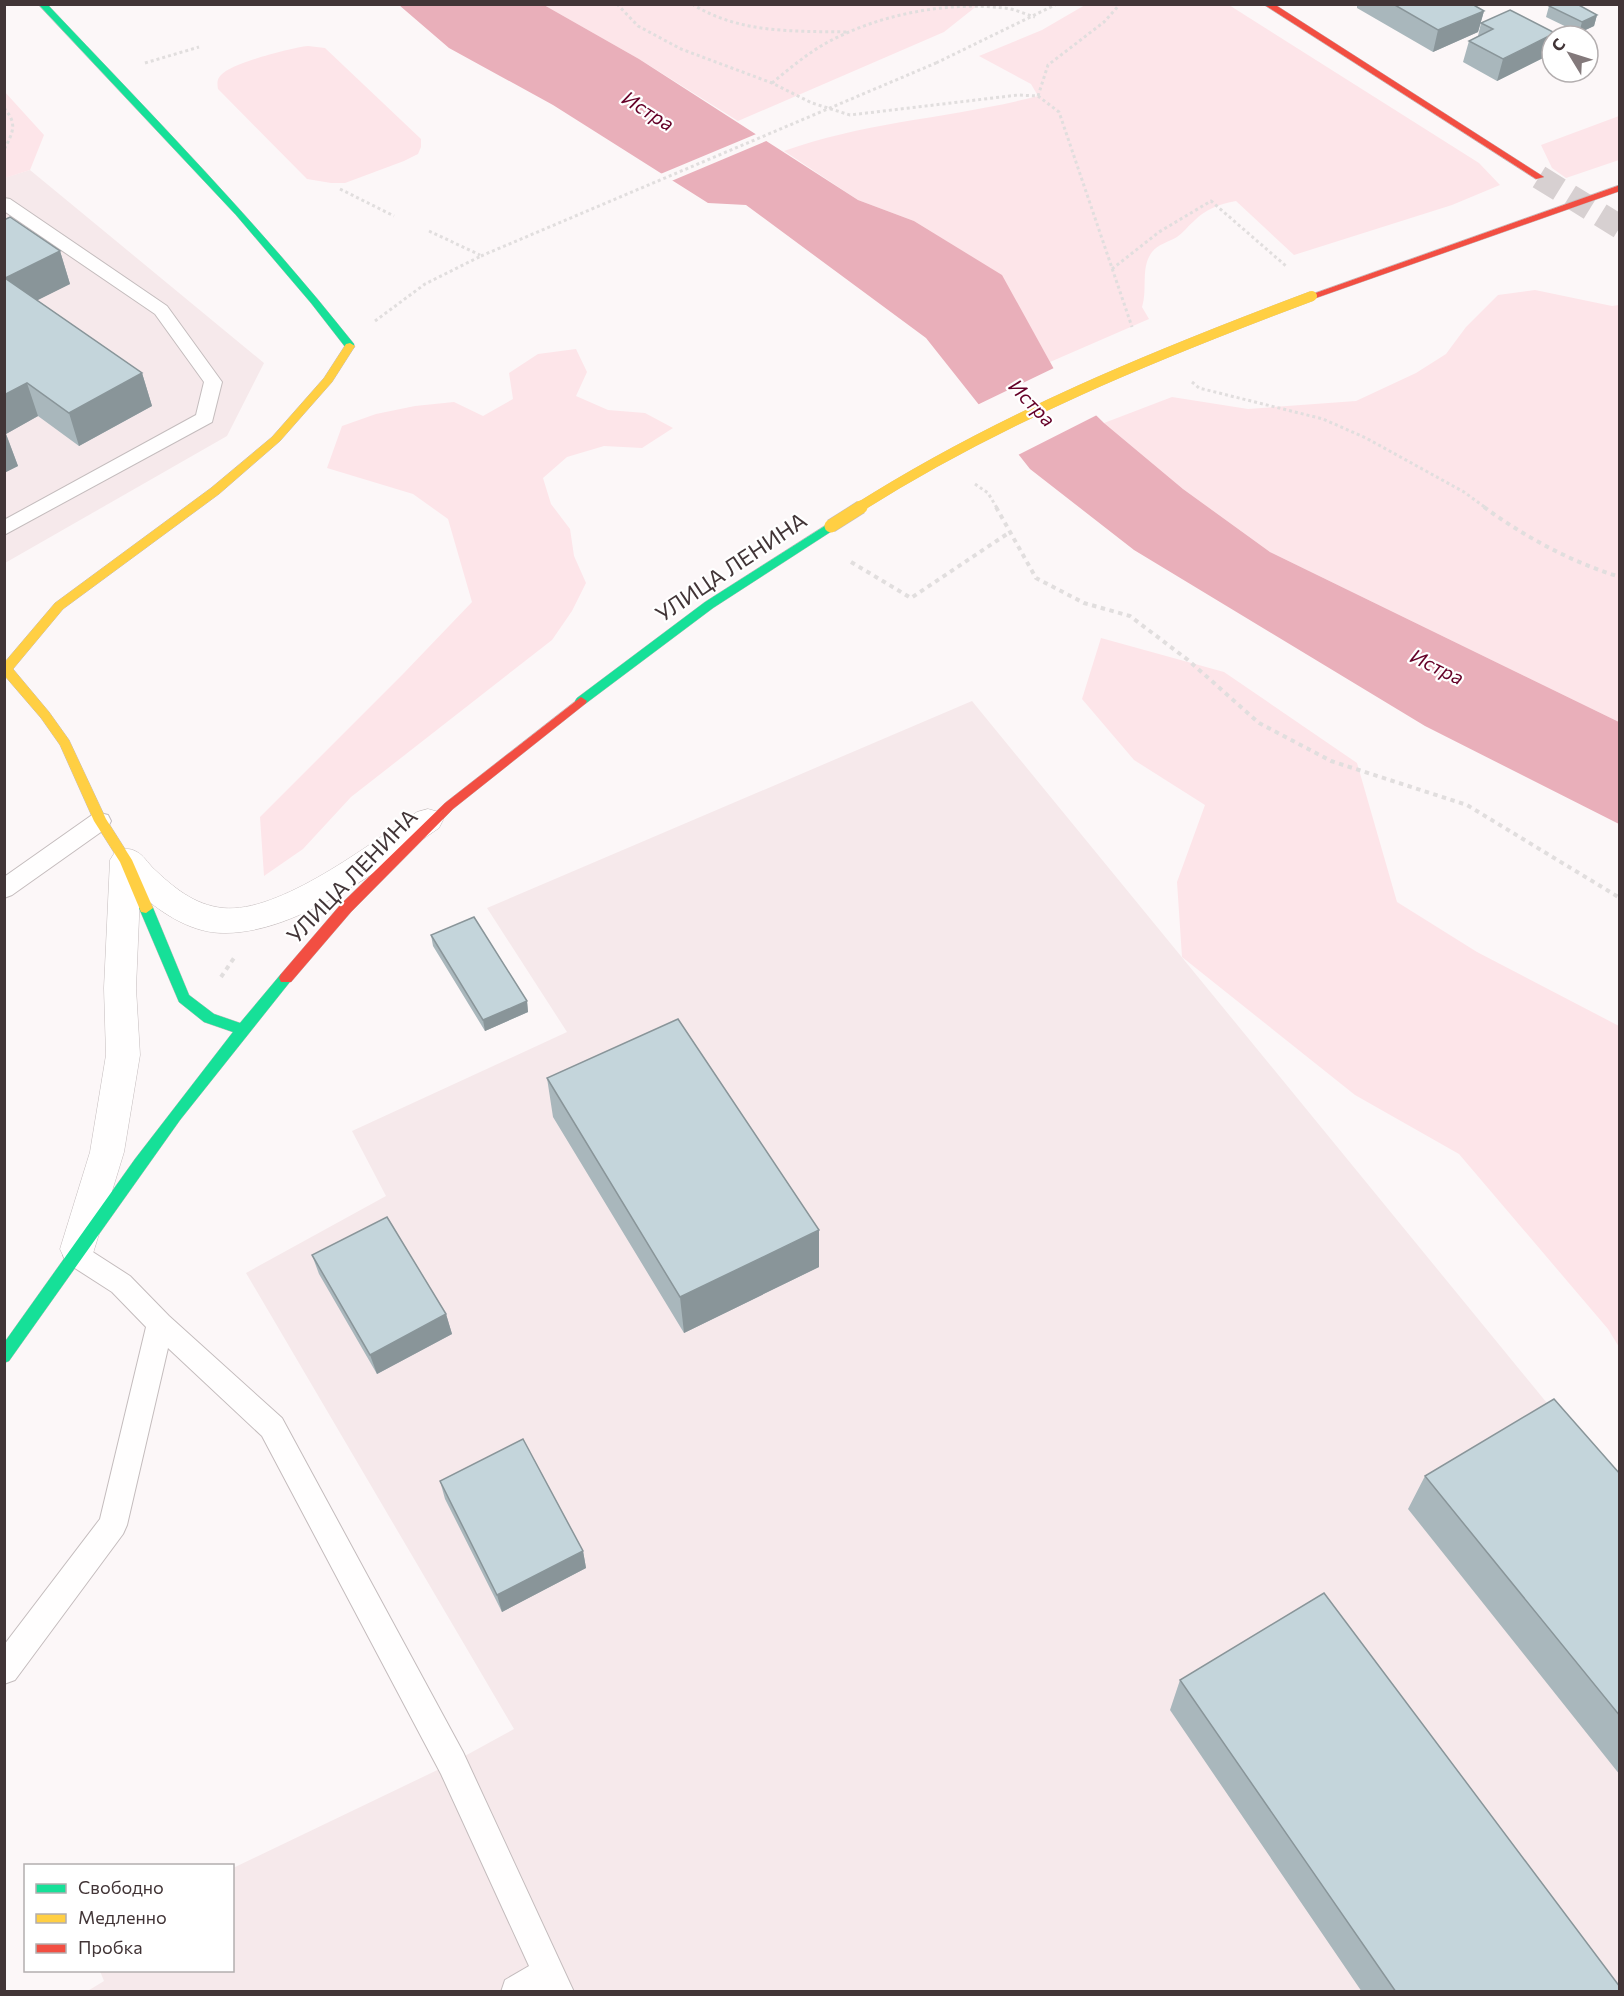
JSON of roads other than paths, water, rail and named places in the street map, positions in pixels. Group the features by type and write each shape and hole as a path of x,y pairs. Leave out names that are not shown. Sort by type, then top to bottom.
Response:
{"street":[{"path":"42,4 264,239 322,308 350,346 337,370 316,398 282,435 220,488 58,606 5,669 45,714 65,743 100,821 126,860 184,998 209,1018 242,1029"},
{"path":"1267,4 1539,177"},
{"name":"УЛИЦА ЛЕНИНА","path":"4,1356 169,1125 242,1029 346,908 449,806 626,666 709,605 935,462 1079,390 1191,340 1620,188"},
{"path":"126,860 164,898 198,916 222,921 250,920 283,908 340,878 449,806"},
{"path":"76,1255 106,1152 123,1055 120,988 126,860"}],"lane":[{"path":"4,203 161,310 213,382 204,418 4,529"},
{"path":"4,889 100,821"},
{"path":"76,1255 121,1284 160,1324 272,1427 452,1763 553,1982 517,1992"},
{"path":"4,1670 113,1525 160,1324"}],"water":[{"name":"Истра","path":"399,5 544,5 639,59 858,200 914,221 1002,275 1060,380 1104,423 1183,489 1270,552 1619,722 1619,824 1425,726 1134,550 1030,469 926,338 746,205 708,203 553,105 449,48"}],"tunnel":[{"path":"1539,177 1620,227"}]}
